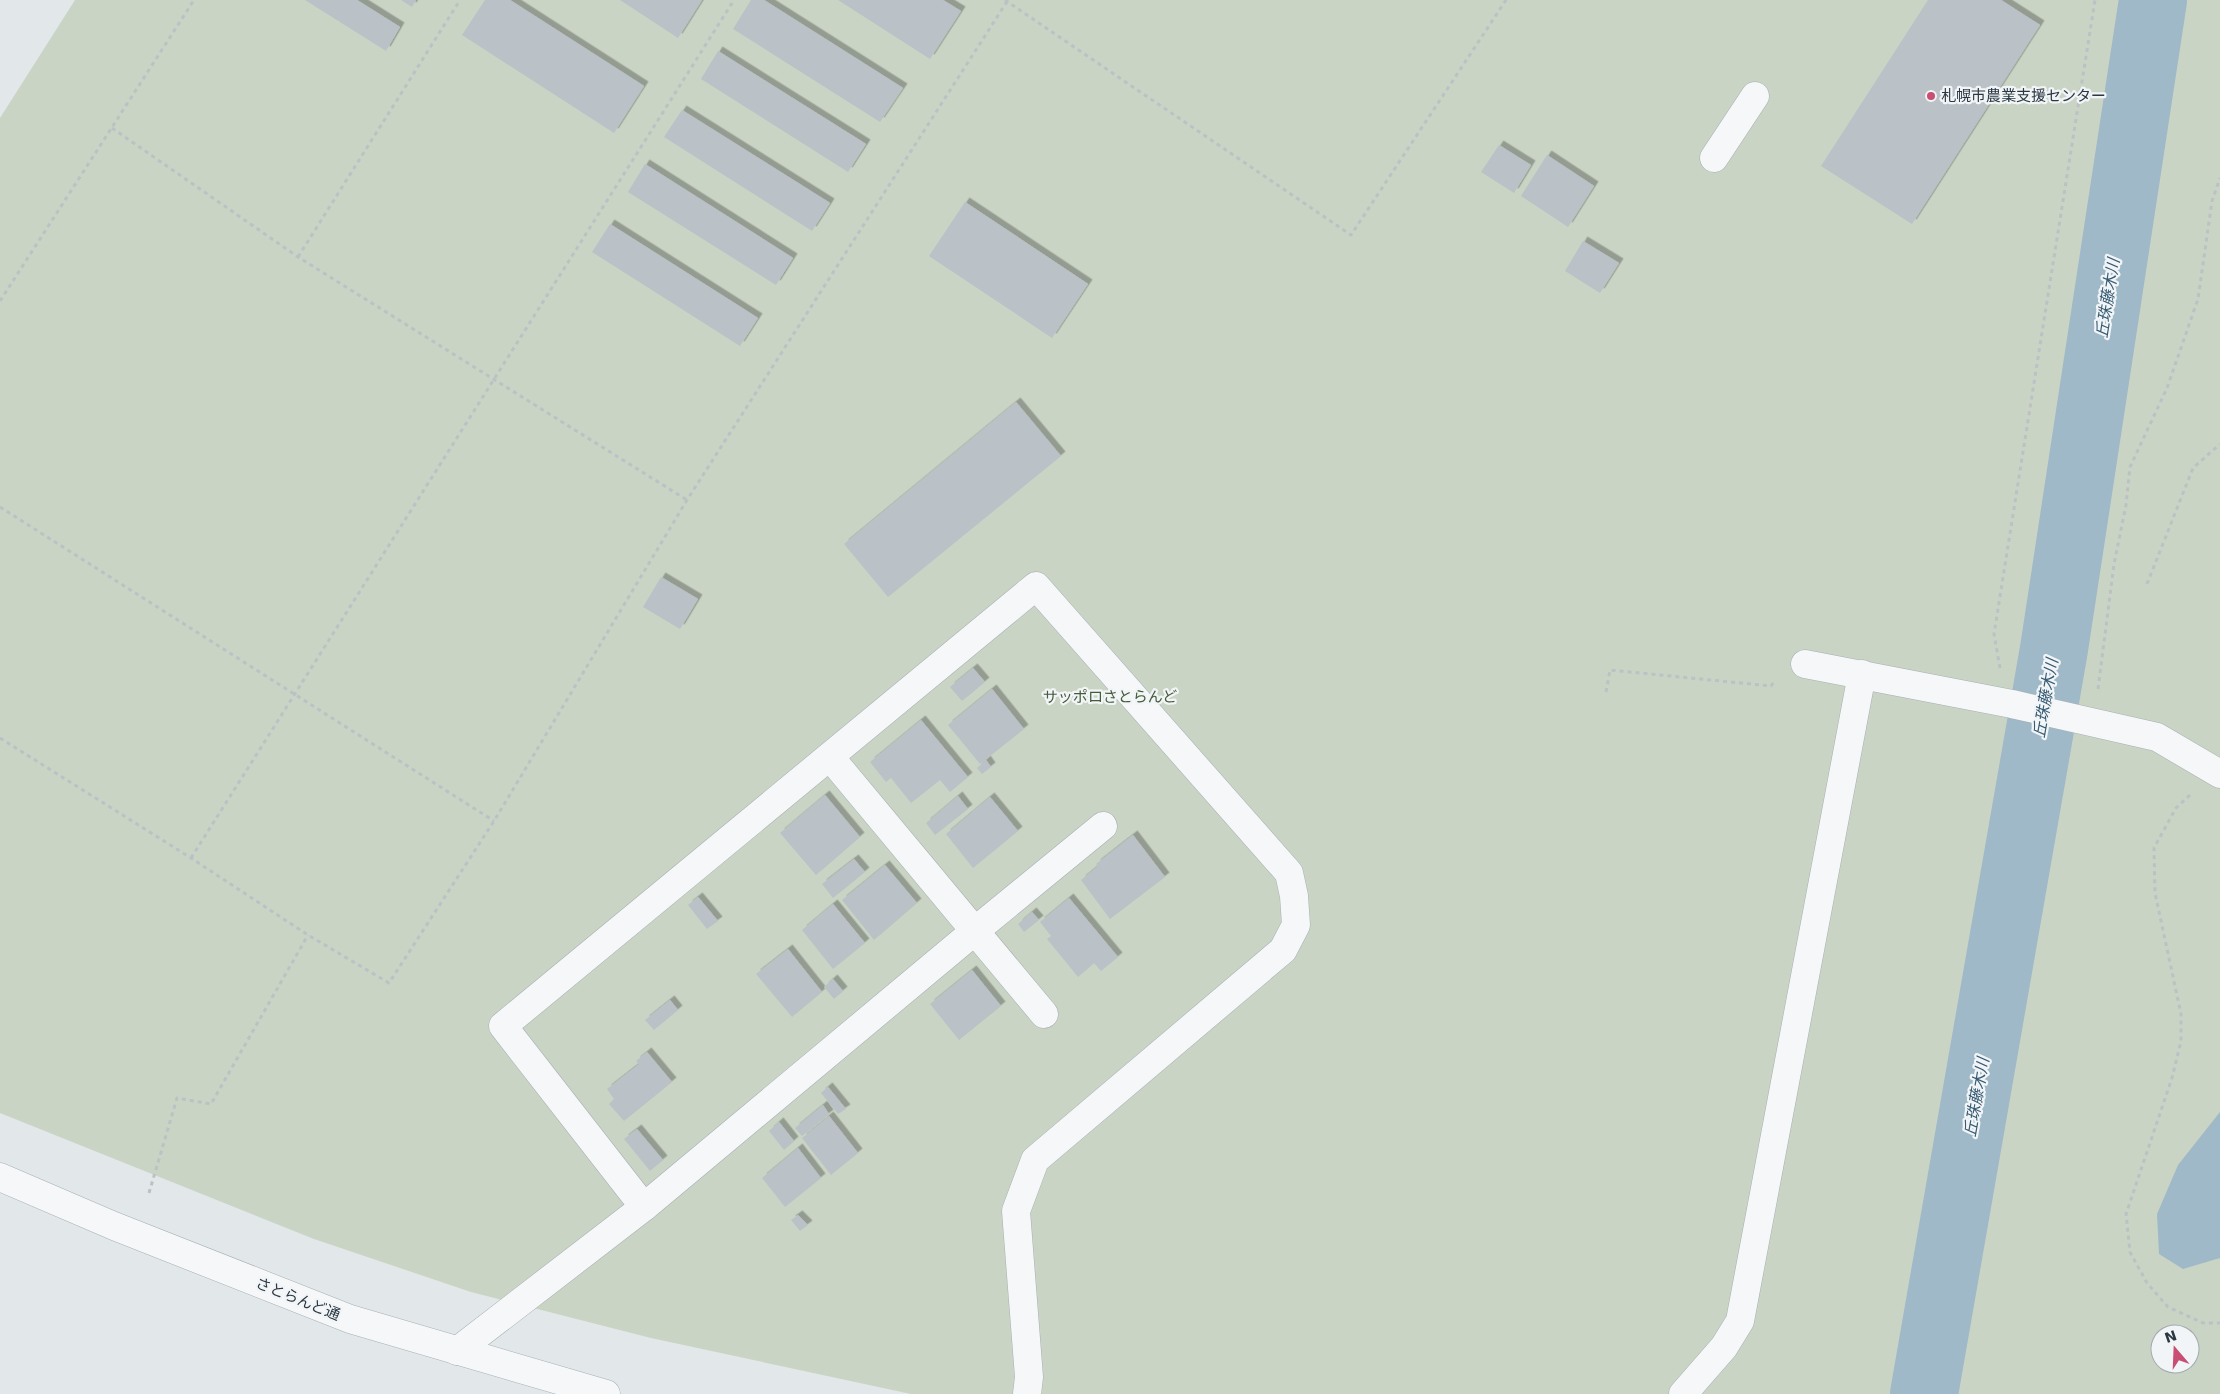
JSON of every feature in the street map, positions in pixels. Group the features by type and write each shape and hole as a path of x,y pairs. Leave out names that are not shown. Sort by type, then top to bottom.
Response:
{"street":[{"path":"1714,158 1755,96"},
{"path":"644,1207 503,1026 1036,586 1289,873 1294,896 1296,925 1283,950 1035,1160 1016,1211 1029,1378 1027,1394"},
{"path":"1805,664 2009,703 2157,737 2217,773"},
{"path":"1683,1394 1724,1347 1740,1321 1862,674"},
{"path":"830,757 1044,1014"},
{"path":"457,1351 644,1207 1103,826"},
{"name":"さとらんど通","path":"0,1178 114,1226 350,1319 606,1394"}],"path":[{"path":"0,301 194,0"},
{"path":"298,257 460,0"},
{"path":"190,858 734,0"},
{"path":"0,738 308,935 389,983 494,821 687,500 1007,0 1351,236 1506,0"},
{"path":"2009,703 1994,634 2095,0"},
{"path":"112,128 298,257 687,500"},
{"path":"2082,719 2126,505 2130,467 2167,388 2198,299 2212,201 2220,178"},
{"path":"2147,584 2193,468 2220,444"},
{"path":"0,507 494,821"},
{"path":"1606,692 1610,670 1771,686 1787,664 1805,664"},
{"path":"2217,773 2176,808 2154,848 2155,893 2181,1014 2181,1041 2172,1078 2126,1214 2130,1252 2152,1289 2168,1307 2202,1323 2220,1323"},
{"path":"148,1193 177,1098 211,1104 308,935"}],"green space":[{"name":"サッポロさとらんど","path":"75,0 2220,0 2220,1394 911,1394 651,1338 471,1292 314,1239 0,1113 0,118"}],"water":[{"path":"2220,1112 2220,1258 2183,1269 2159,1254 2157,1214 2178,1165"}],"building":[{"path":"305,0 357,0 400,27 386,51"},
{"path":"401,0 416,0 412,7"},
{"path":"485,0 510,0 644,86 614,133 462,35"},
{"path":"620,0 702,0 678,38"},
{"path":"751,0 764,0 903,88 880,122 733,29"},
{"path":"838,0 943,0 961,11 930,59"},
{"name":"札幌市農業支援センター","path":"1928,0 2001,0 2040,25 1912,224 1821,166"},
{"path":"718,51 866,144 848,172 701,79"},
{"path":"682,110 830,203 812,231 664,137"},
{"path":"1499,145 1531,165 1514,193 1481,172"},
{"path":"1547,155 1594,186 1568,227 1521,196"},
{"path":"645,164 793,258 776,285 628,192"},
{"path":"965,202 1088,284 1052,338 929,256"},
{"path":"610,224 758,318 740,346 592,252"},
{"path":"1583,241 1619,263 1600,293 1565,271"},
{"path":"1016,402 1061,456 888,597 844,544"},
{"path":"661,577 698,599 680,629 643,607"},
{"path":"973,668 985,682 962,701 950,687"},
{"path":"992,689 1024,729 980,764 948,725"},
{"path":"921,720 968,777 950,792 940,780 911,803 891,778 886,782 870,762"},
{"path":"986,760 991,767 982,774 977,768"},
{"path":"825,795 860,837 816,875 780,833"},
{"path":"958,796 968,809 935,835 926,823"},
{"path":"990,797 1018,831 973,868 946,834"},
{"path":"1133,835 1165,877 1110,919 1081,880 1098,866 1096,864"},
{"path":"854,859 865,872 833,898 822,884"},
{"path":"885,865 917,903 874,940 842,900"},
{"path":"698,897 718,921 707,929 688,905"},
{"path":"1069,898 1118,957 1101,971 1094,963 1078,977 1047,939 1051,936 1040,922"},
{"path":"833,904 865,943 833,969 802,930"},
{"path":"1032,912 1039,920 1024,932 1018,924"},
{"path":"788,949 822,992 792,1017 756,974"},
{"path":"972,970 1001,1006 959,1040 930,1004"},
{"path":"833,979 843,991 834,999 824,987"},
{"path":"670,1000 678,1010 654,1030 645,1020"},
{"path":"647,1052 672,1082 624,1121 609,1104 614,1099 607,1089 639,1064 636,1061"},
{"path":"828,1087 846,1109 838,1114 821,1093"},
{"path":"823,1105 829,1114 802,1136 795,1128"},
{"path":"829,1116 858,1153 831,1175 802,1138"},
{"path":"779,1122 794,1141 784,1150 769,1131"},
{"path":"637,1129 663,1160 650,1171 624,1139"},
{"path":"798,1148 821,1178 785,1207 762,1178"},
{"path":"798,1215 808,1225 800,1231 791,1220"}],"waterway":[{"name":"丘珠藤木川","path":"1924,1394 2054,649 2153,0"}],"place":[{"name":"札幌市農業支援センター","path":"1931,96"}]}
